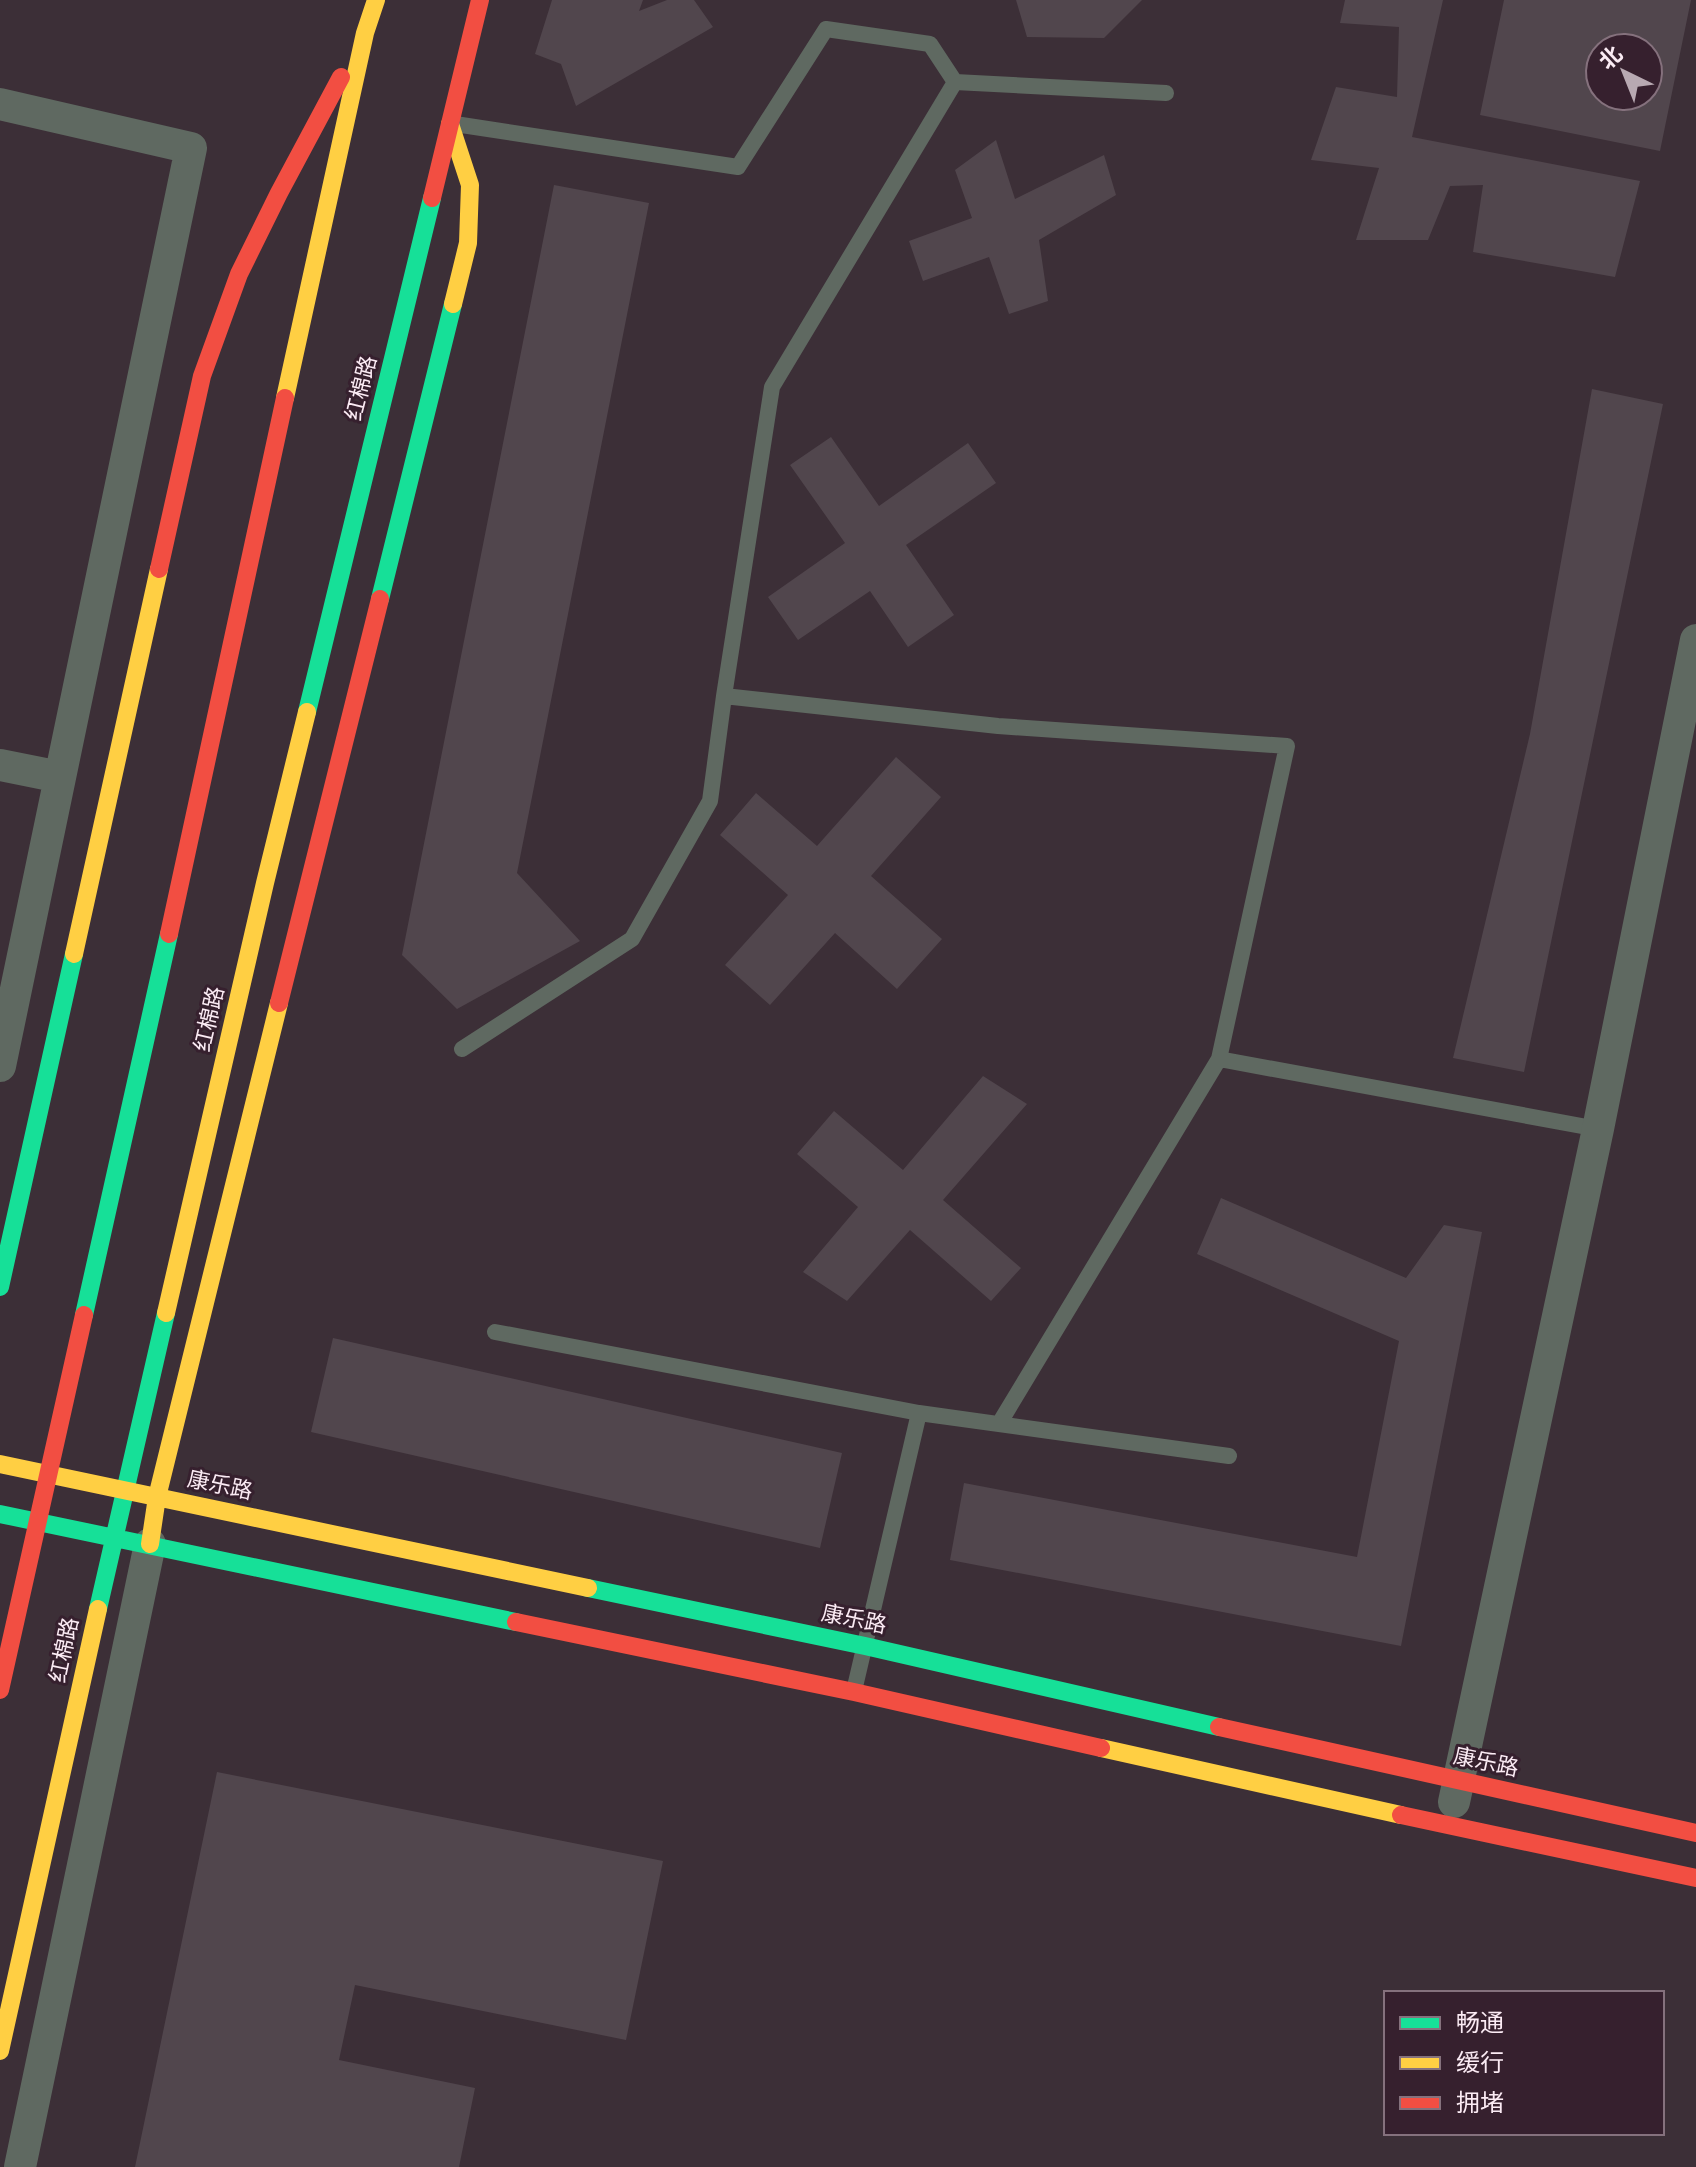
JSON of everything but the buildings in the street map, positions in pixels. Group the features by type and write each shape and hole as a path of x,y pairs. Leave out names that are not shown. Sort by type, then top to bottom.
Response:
{"main road":[{"path":"0,1690 365,33 376,0"},
{"name":"红棉路","path":"0,2051 99,1602 265,883 480,0"},
{"path":"0,1287 202,376 239,274 365,33"},
{"path":"150,1544 157,1497 468,243 470,185 450,124"},
{"name":"康乐路","path":"0,1464 865,1646 1696,1833"},
{"path":"0,1514 854,1692 1696,1878"}],"street":[{"path":"0,104 191,148 0,1066"},
{"path":"1449,1825 1598,1129 1696,640"},
{"path":"0,765 60,777"},
{"path":"20,2167 150,1544"}],"lane":[{"path":"450,124 738,167 826,29 930,44 955,82"},
{"path":"955,82 1166,93"},
{"path":"462,1049 632,939 710,801 772,387 955,82"},
{"path":"724,696 998,726 1287,746 1219,1059 999,1424"},
{"path":"1219,1059 1598,1129"},
{"path":"495,1332 919,1413 1229,1456"},
{"path":"854,1692 919,1413"}],"traffic: fast":[{"path":"307,712 432,198"},
{"path":"380,599 453,304"},
{"path":"84,1315 169,934"},
{"path":"0,1287 74,954"},
{"path":"98,1609 166,1313"},
{"path":"0,1514 516,1622"},
{"path":"588,1588 865,1646 1219,1727"}],"traffic: slow":[{"path":"285,398 365,33 376,0"},
{"path":"450,124 470,185 468,243 453,304"},
{"path":"74,954 159,569"},
{"path":"166,1313 307,712"},
{"path":"150,1544 157,1497 279,1003"},
{"path":"0,1464 588,1588"},
{"path":"0,2051 98,1609"},
{"path":"1101,1748 1401,1815"}],"traffic: jam":[{"path":"432,198 480,0"},
{"path":"159,569 202,376 239,274 341,77"},
{"path":"169,934 285,398"},
{"path":"279,1003 380,599"},
{"path":"0,1690 84,1315"},
{"path":"516,1622 854,1692 1101,1748"},
{"path":"1219,1727 1696,1833"},
{"path":"1401,1815 1696,1878"}]}
